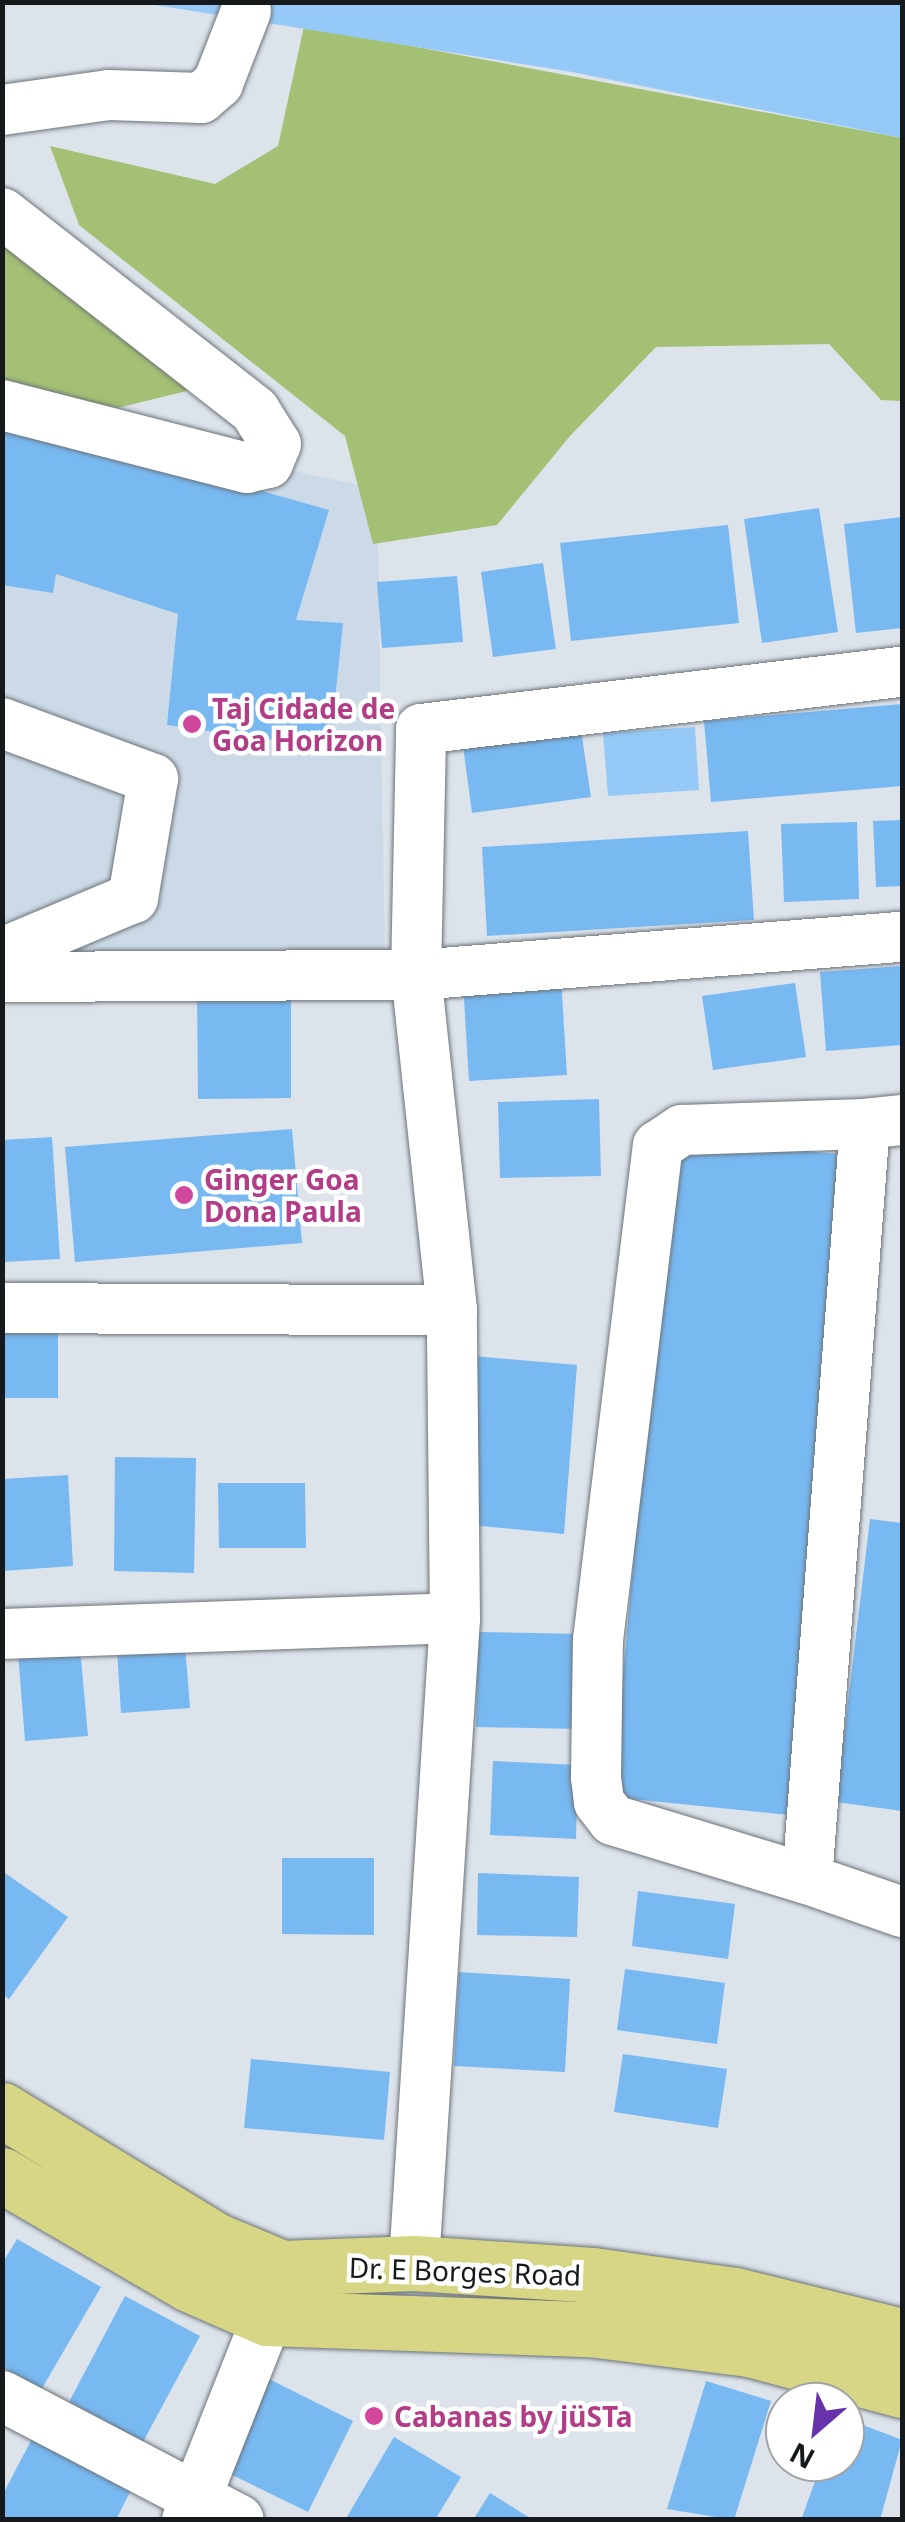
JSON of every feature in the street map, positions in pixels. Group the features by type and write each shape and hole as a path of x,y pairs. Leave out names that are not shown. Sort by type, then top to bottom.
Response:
{"main road":[{"name":"Dr. E Borges Road","path":"2,2110 216,2240 282,2268 414,2264 593,2276 735,2295 902,2336"},
{"name":"Dr. E Borges Road","path":"2,2175 189,2284 267,2318 588,2330 749,2350 902,2390"}],"street":[{"path":"2,110 109,95 201,98 218,84 246,11"},
{"path":"2,213 255,412 276,444 268,463 248,468 2,405"},
{"path":"414,2264 455,1618 452,1310 416,975 420,729 902,672"},
{"path":"2,723 153,778 133,898 2,953"},
{"path":"2,978 416,975 902,938"},
{"path":"808,1879 884,1122 682,1130 658,1146 598,1640 596,1777 599,1802 613,1820 902,1912"},
{"path":"2,1308 452,1310"},
{"path":"2,1634 455,1618"},
{"path":"2,2396 208,2512 267,2318"}],"shaded area":[{"name":"Taj Cidade de Goa Horizon","path":"3,408 377,489 385,958 3,992"}],"green space":[{"path":"304,26 902,138 902,401 881,400 829,344 656,347 570,436 497,525 373,544 345,436 79,225 50,146 215,184 278,146"},
{"path":"2,241 195,389 117,408 3,384"}],"water":[{"path":"143,3 902,3 902,138 572,72"},
{"path":"695,727 699,790 608,796 603,733"}],"building":[{"path":"2,427 76,438 329,510 296,620 343,623 330,748 167,725 178,614 56,574 53,593 2,585"},
{"path":"819,508 838,632 762,643 744,519"},
{"path":"902,517 902,628 856,633 844,524"},
{"path":"728,525 739,623 571,641 560,543"},
{"path":"543,563 556,649 493,657 481,572"},
{"path":"457,576 463,642 382,648 377,582"},
{"path":"902,704 902,786 711,802 704,721"},
{"path":"581,730 591,797 472,813 463,746"},
{"path":"902,820 902,886 876,887 873,821"},
{"path":"857,822 859,899 784,902 781,824"},
{"path":"748,831 754,920 487,936 482,847"},
{"path":"902,966 902,1045 826,1051 820,972"},
{"path":"561,978 567,1075 469,1081 463,983"},
{"path":"795,983 806,1057 713,1070 702,996"},
{"path":"197,991 291,991 291,1098 198,1099"},
{"path":"599,1099 601,1176 500,1178 498,1102"},
{"name":"Ginger Goa Dona Paula","path":"292,1129 302,1243 75,1262 65,1147"},
{"path":"52,1137 60,1259 2,1262 2,1140"},
{"path":"672,1138 848,1155 788,1815 612,1797"},
{"path":"2,1324 58,1325 58,1398 2,1398"},
{"path":"474,1356 577,1365 564,1534 460,1524"},
{"path":"115,1457 196,1458 194,1573 114,1571"},
{"path":"68,1475 73,1566 2,1571 2,1479"},
{"path":"218,1483 305,1483 306,1548 219,1548"},
{"path":"870,1519 902,1523 902,1811 836,1802"},
{"path":"478,1632 581,1634 580,1729 476,1727"},
{"path":"185,1645 190,1708 121,1713 117,1650"},
{"path":"80,1648 88,1736 25,1741 18,1653"},
{"path":"493,1761 578,1765 576,1839 490,1835"},
{"path":"282,1858 374,1858 374,1935 282,1934"},
{"path":"2,1871 68,1917 9,1999 2,1994"},
{"path":"478,1873 579,1877 577,1937 477,1935"},
{"path":"638,1891 735,1904 728,1959 632,1946"},
{"path":"625,1969 725,1983 717,2044 617,2030"},
{"path":"459,1972 570,1979 565,2072 454,2066"},
{"path":"623,2054 727,2069 718,2128 614,2112"},
{"path":"251,2059 390,2072 384,2140 244,2128"},
{"path":"17,2239 101,2287 41,2390 2,2367 2,2264"},
{"path":"125,2296 200,2336 143,2442 69,2402"},
{"path":"269,2379 353,2421 308,2512 224,2471"},
{"path":"706,2381 765,2399 765,2420 734,2520 667,2509"},
{"path":"865,2426 902,2440 880,2520 801,2520 815,2482 865,2482"},
{"path":"35,2433 134,2484 116,2520 2,2520 2,2496"},
{"path":"394,2437 461,2477 435,2520 345,2520"},
{"path":"490,2493 533,2520 473,2520"}],"place":[{"name":"Taj Cidade de Goa Horizon","path":"192,724"},
{"name":"Ginger Goa Dona Paula","path":"184,1195"},
{"name":"Cabanas by jüSTa","path":"374,2416"}]}
